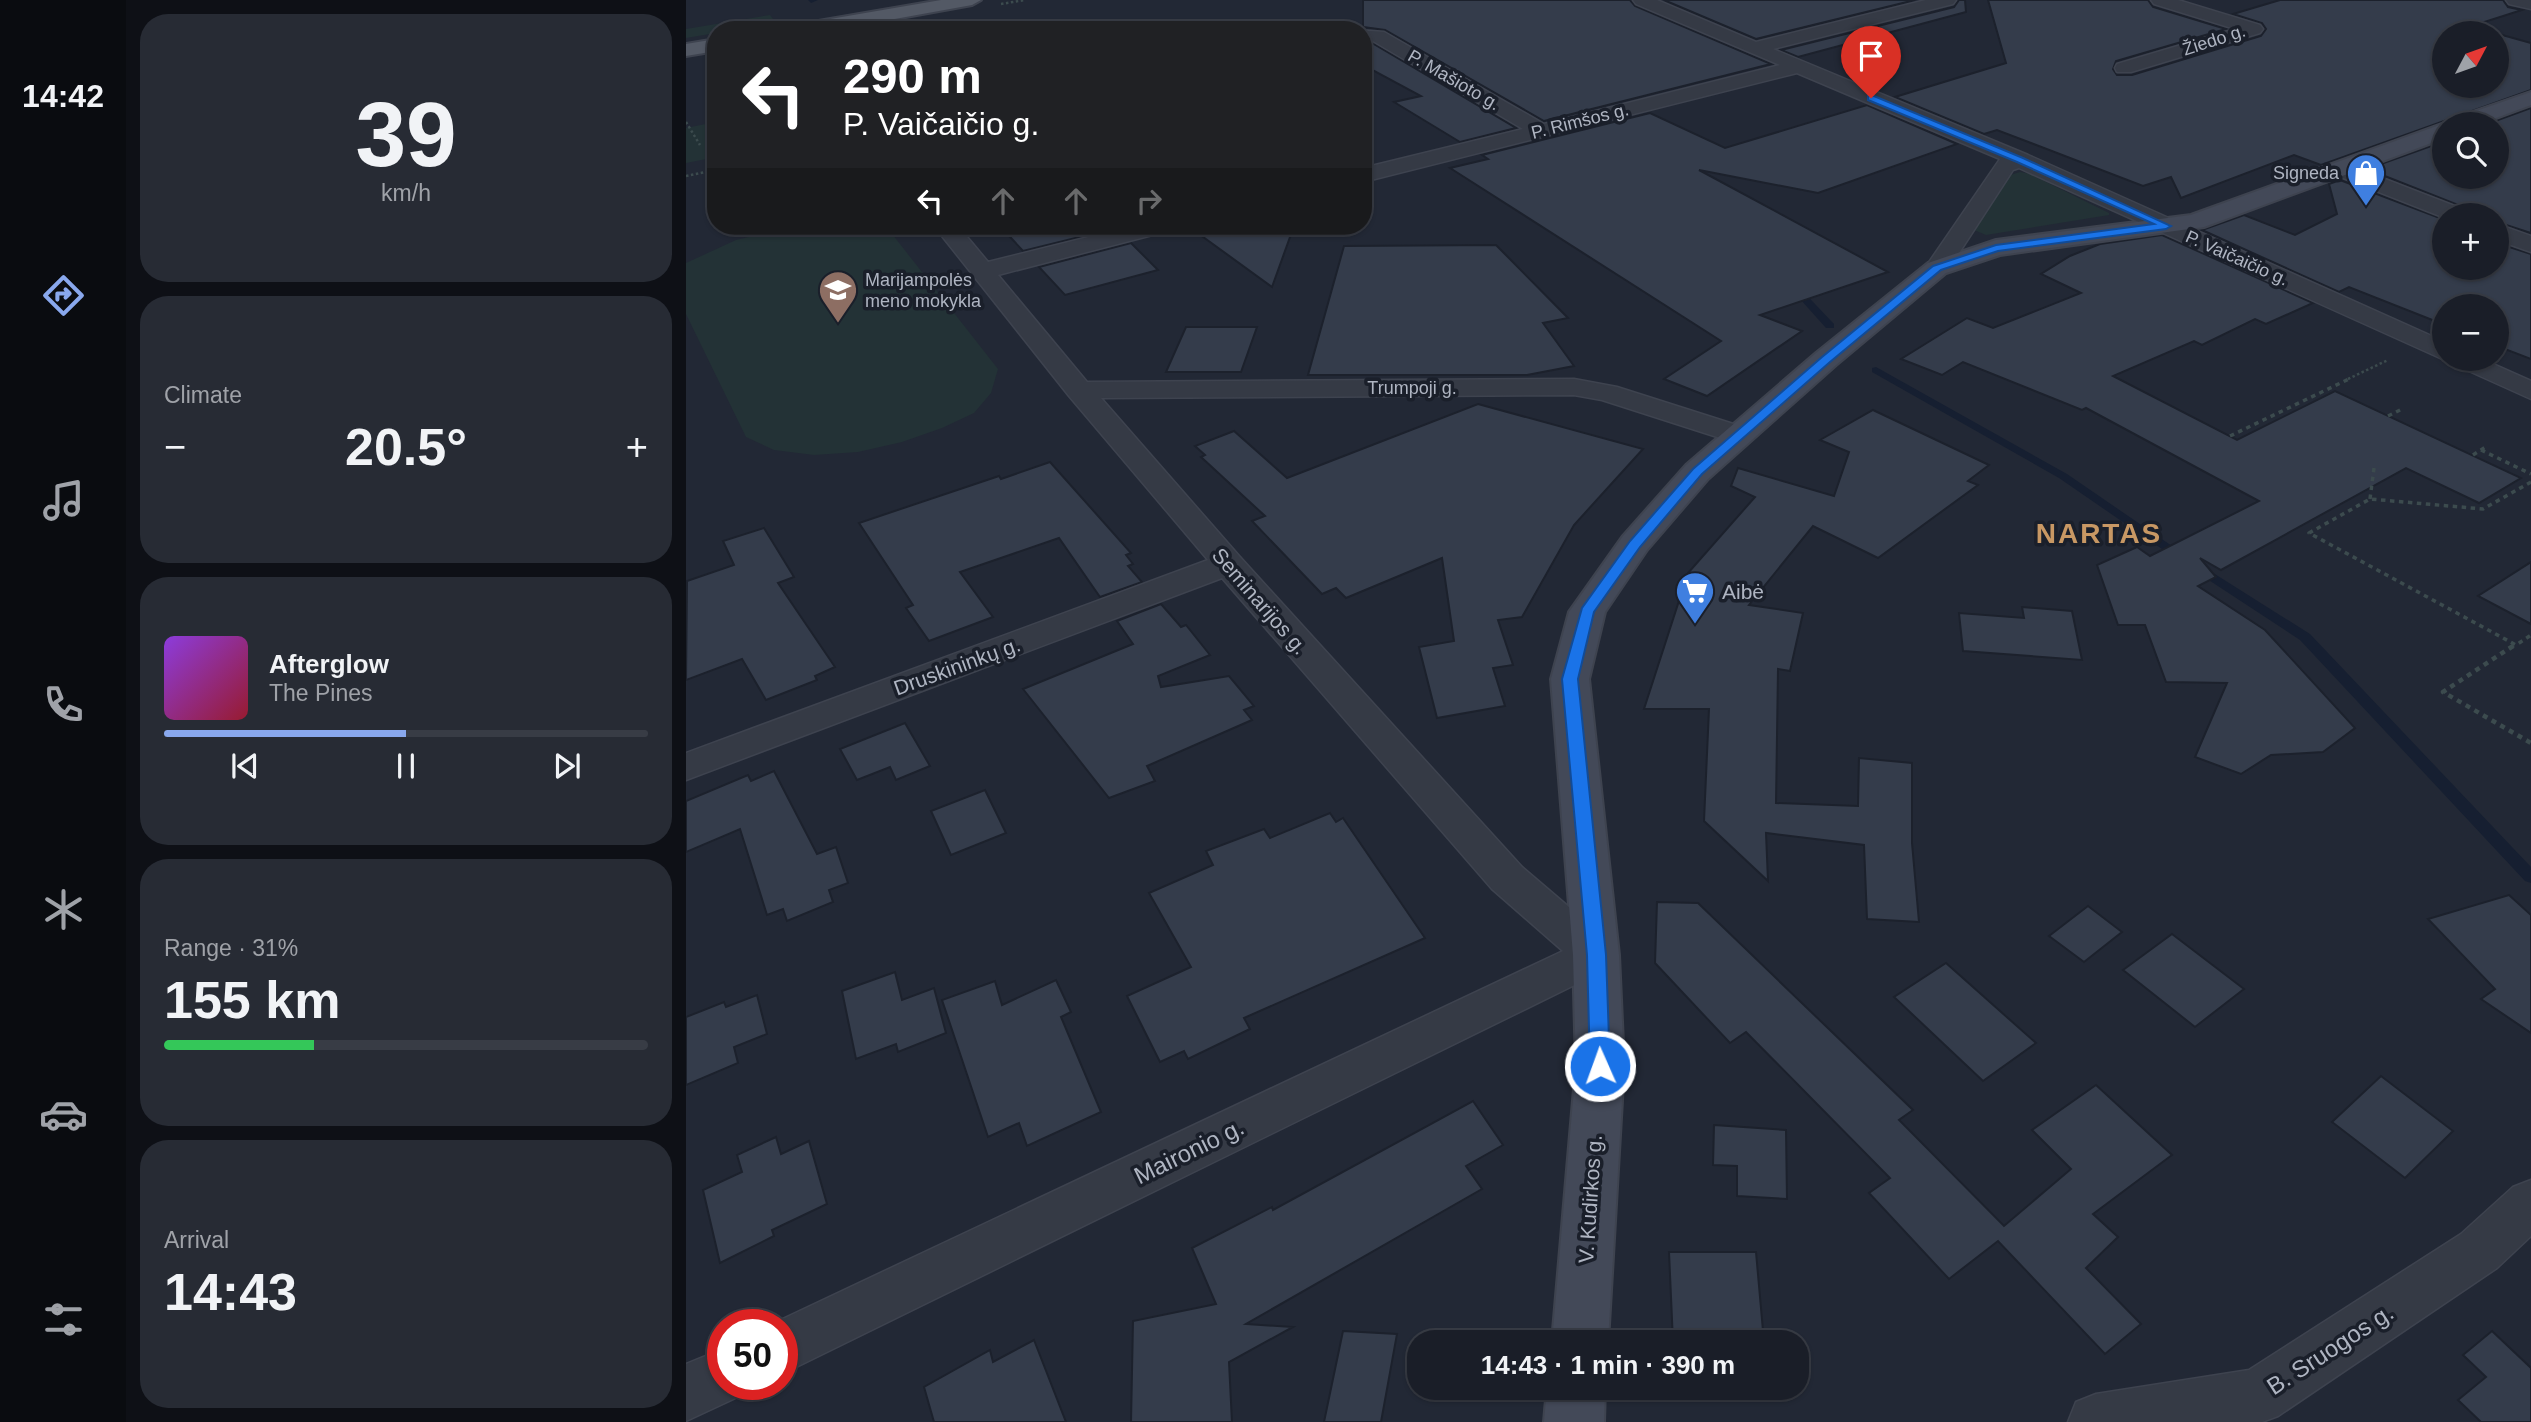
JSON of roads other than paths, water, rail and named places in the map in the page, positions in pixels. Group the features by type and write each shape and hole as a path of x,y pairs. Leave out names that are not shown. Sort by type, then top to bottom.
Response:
{"main road":[{"path":"853,21 972,0"},
{"path":"686,50 707,46"},
{"path":"2496,112 2529,101"},
{"name":"V. Kudirkos g.","path":"1581,1330 1600,1066 1596,955 1570,679 1587,612 1635,544 1698,472 1738,435 1937,268 1996,248 2195,222 2432,135"},
{"path":"1574,1422 1575,1400"}],"street":[{"name":"P. Vaičaičio g.","path":"1642,0 2020,160 2432,346"},
{"path":"1753,48 1947,0"},
{"name":"Žiedo g.","path":"2124,68 2254,29 2160,0"},
{"path":"2515,0 2531,4"},
{"name":"P. Mašioto g.","path":"1372,35 1378,36 1542,131"},
{"name":"P. Rimšos g.","path":"1372,173 1797,67"},
{"path":"1937,268 2005,165 2020,160"},
{"path":"2341,169 2432,205"},
{"path":"1961,232 1996,248"},
{"name":"Seminarijos g.","path":"953,235 1079,390 1228,565 1507,878 1596,955"},
{"path":"983,271 1125,235"},
{"path":"2509,236 2531,244"},
{"path":"2487,371 2531,391"},
{"name":"Trumpoji g.","path":"1079,390 1574,387 1606,393 1738,435"},
{"name":"Druskininkų g.","path":"686,766 1228,565"},
{"name":"Maironio g.","path":"798,1339 1596,955"},
{"name":"B. Sruogos g.","path":"2096,1422 2258,1396 2479,1251 2531,1203"},
{"path":"686,1393 707,1383"}],"waterway":[{"path":"811,1 815,0"},
{"path":"1794,287 1830,326"},
{"path":"1876,370 2063,476 2182,557"},
{"path":"2199,568 2305,637 2531,877"}],"place":[{"name":"Signeda","path":"2366,207"},
{"name":"Marijampolės meno mokykla","path":"838,324"},
{"name":"Aibė","path":"1695,625"}],"district":[{"name":"NARTAS","path":"2099,533"}]}
